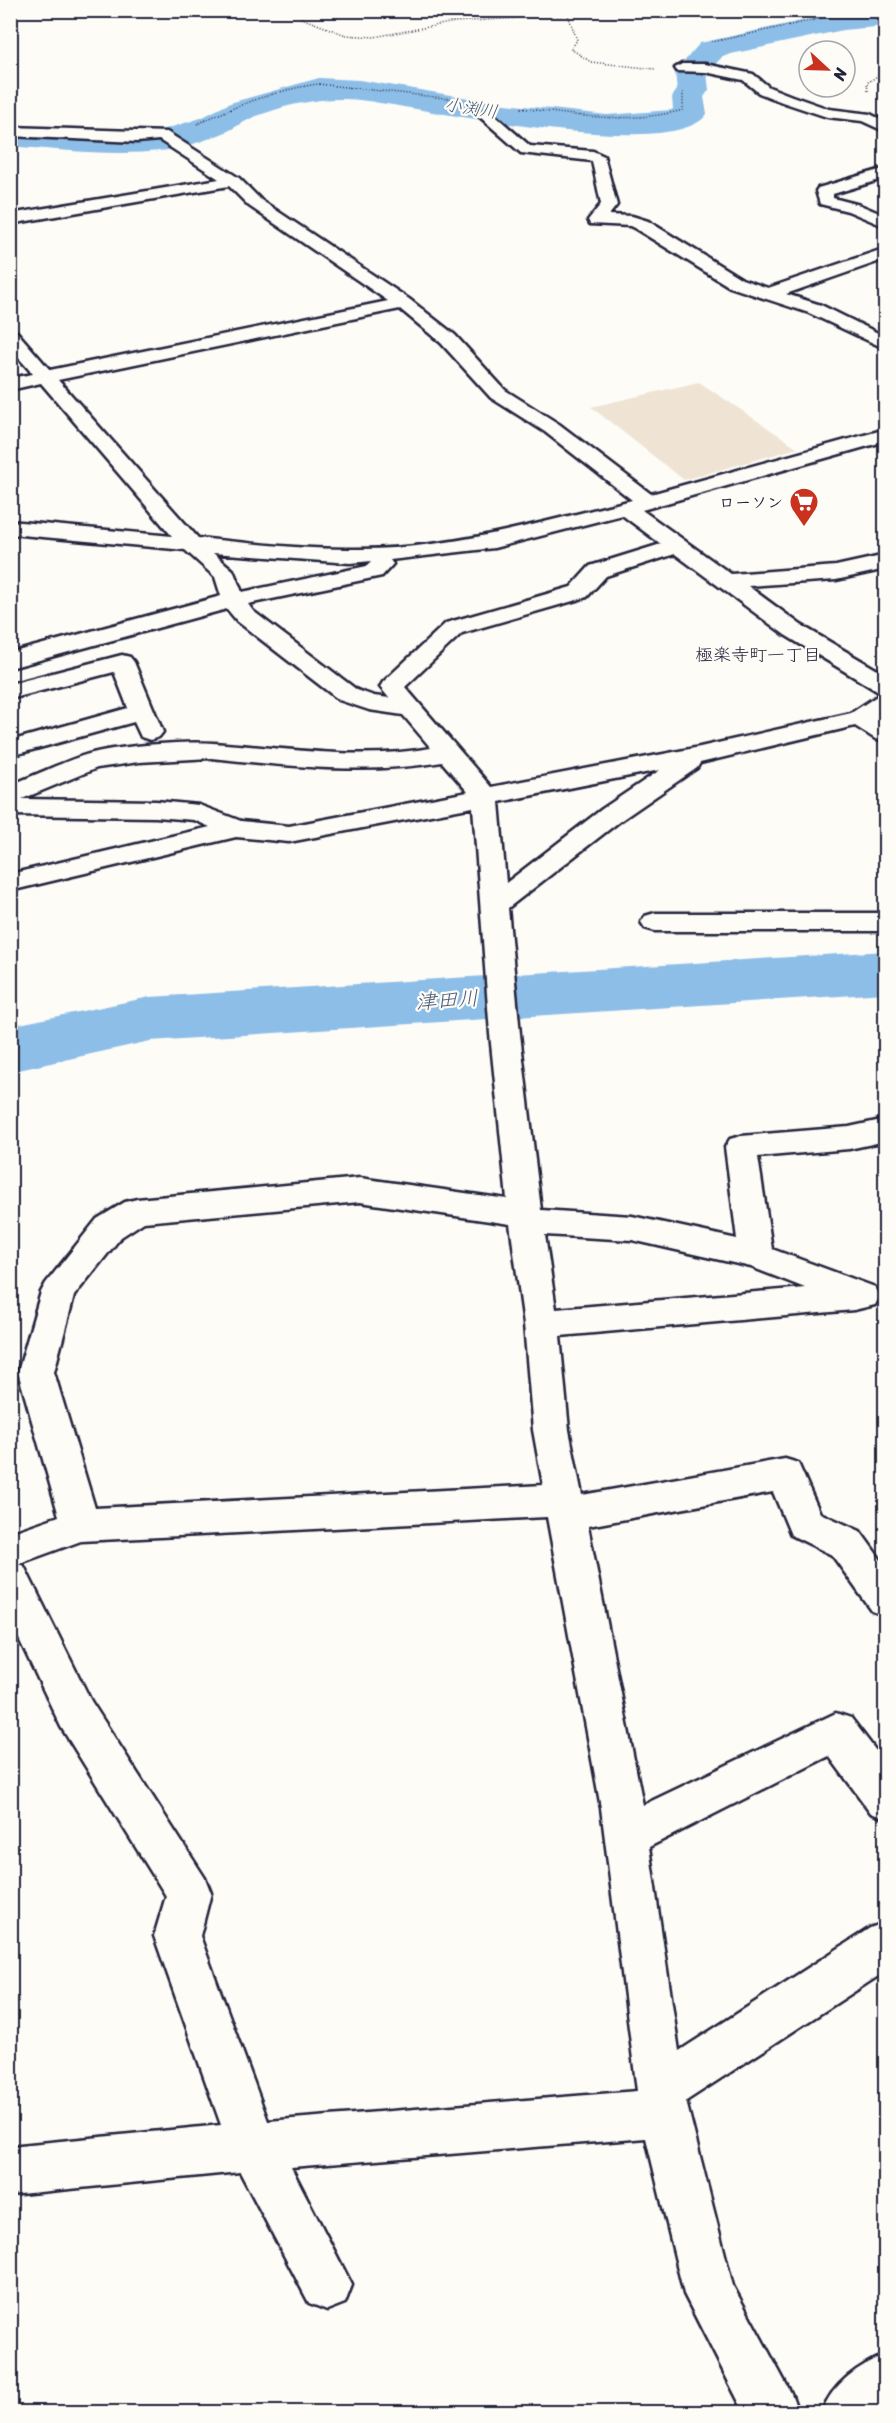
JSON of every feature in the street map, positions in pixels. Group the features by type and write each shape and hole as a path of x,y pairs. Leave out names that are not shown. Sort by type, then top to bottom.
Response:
{"street":[{"path":"682,68 705,68 748,77 764,90 787,99 827,113 865,117 885,128"},
{"path":"485,114 526,150 593,156 599,159 609,205 596,220 632,222 642,225 736,283 815,309 885,344"},
{"path":"10,131 137,137 162,135 233,181 255,203 403,303 448,339 498,394 552,428 648,502"},
{"path":"885,173 824,191 826,201 854,208 885,222"},
{"path":"10,219 233,181"},
{"path":"770,293 885,253"},
{"path":"10,384 403,303"},
{"path":"10,336 191,544 225,575 234,602 245,616 348,695 369,703 411,709"},
{"path":"10,527 350,556 397,553 495,541 626,508 885,435"},
{"path":"626,508 793,630 885,686"},
{"path":"677,546 598,571 579,592 454,628 392,687 485,796 505,1034 526,1218 541,1324 551,1430 626,1836 662,2101 710,2294 772,2412"},
{"path":"10,661 202,607 374,571 397,553"},
{"path":"725,581 836,573 885,562"},
{"path":"10,692 122,662 146,722 10,749"},
{"path":"10,807 156,809 199,813 236,829 289,834 700,755 859,718 885,701"},
{"path":"859,718 885,735"},
{"path":"10,795 91,761 139,754 211,750 304,760 365,762 402,761 449,753"},
{"path":"495,905 611,815 700,755"},
{"path":"10,883 236,829"},
{"path":"655,922 885,922"},
{"path":"756,1256 741,1148 849,1138 885,1130"},
{"path":"81,1525 36,1372 58,1292 109,1228 137,1211 360,1190 526,1218 611,1225 756,1256 874,1295"},
{"path":"541,1324 874,1295"},
{"path":"10,1550 81,1525 564,1507 784,1474 805,1524 846,1543 885,1599"},
{"path":"10,1578 76,1714 189,1893 177,1936 253,2145 327,2285"},
{"path":"626,1836 836,1732 885,1799"},
{"path":"10,2171 662,2101 885,1944"},
{"path":"848,2412 885,2380"}],"path":[{"path":"302,18 346,35 374,37 454,22 568,15 577,40 571,49 591,62 665,70 682,68 703,44 846,13 870,10"},
{"path":"513,107 582,116 664,116 683,110 682,68"},
{"path":"162,135 199,124 235,106 295,87 318,84 466,101"}],"shaded area":[{"path":"699,382 798,448 684,480 591,407"}],"waterway":[{"name":"小渕川","path":"10,136 84,141 161,141 213,125 242,110 319,88 359,90 505,114 607,125 677,120 690,114 688,97 693,90 691,72 711,50 843,21 886,17"},
{"name":"津田川","path":"10,1049 150,1019 886,972"}],"place":[{"name":"ローソン","path":"804,528"}],"district":[{"name":"極楽寺町一丁目","path":"758,655"}]}
